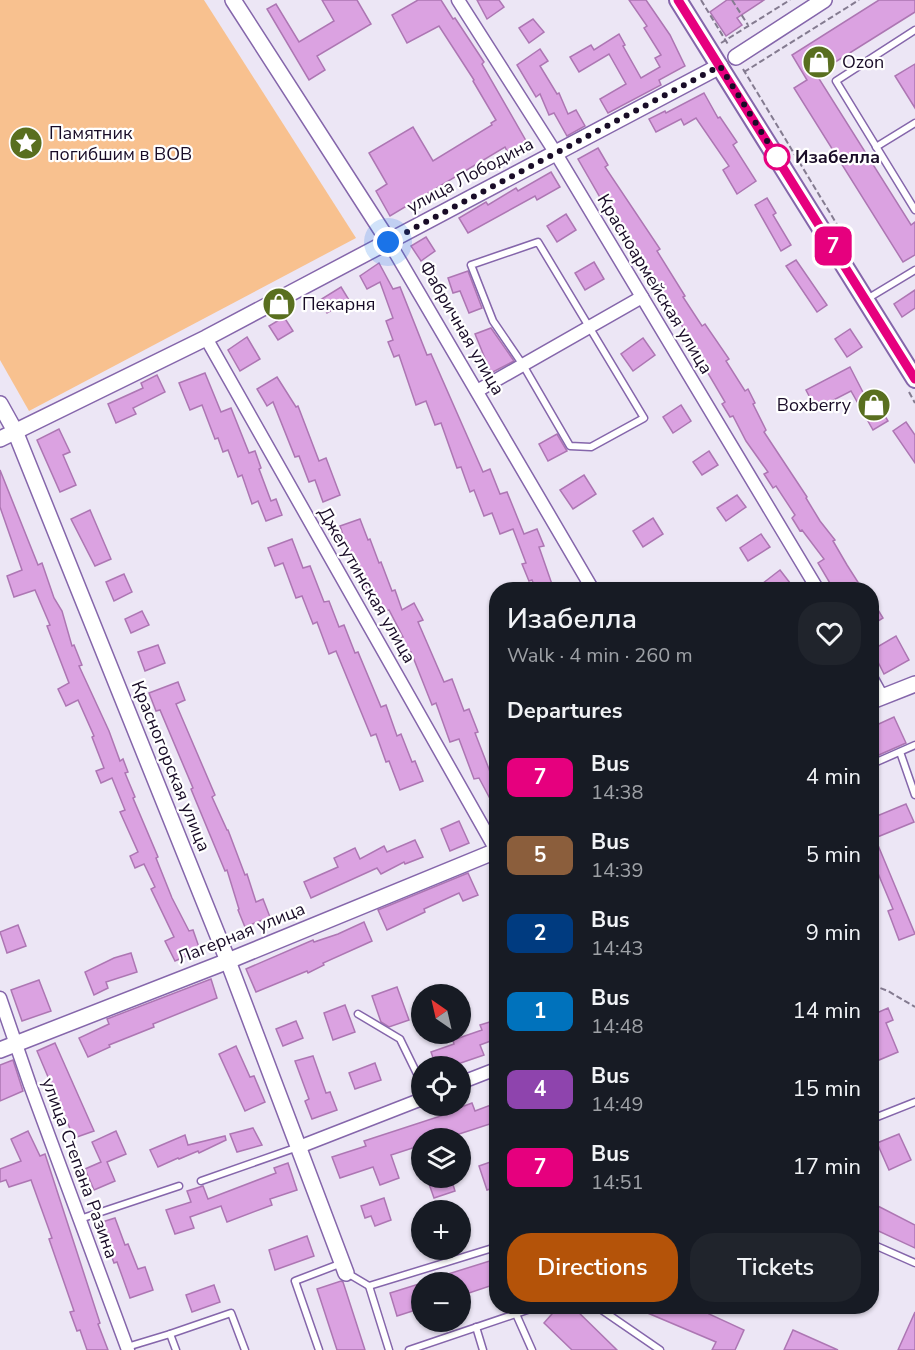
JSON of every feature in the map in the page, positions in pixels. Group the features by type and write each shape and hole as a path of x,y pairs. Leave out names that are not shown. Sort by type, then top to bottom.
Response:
{"main road":[{"path":"678,0 915,379"}],"street":[{"name":"Фабричная улица","path":"233,0 388,242 588,582"},
{"name":"Красноармейская улица","path":"458,0 555,152 813,582"},
{"name":"улица Лободина","path":"0,439 206,338 720,66 824,0"},
{"path":"477,391 642,297"},
{"name":"Джегутинская улица","path":"206,338 489,839"},
{"name":"Красногорская улица","path":"0,404 15,431 228,961 344,1268"},
{"path":"879,698 915,684"},
{"name":"Лагерная улица","path":"0,1050 228,961 489,854"},
{"name":"улица Степана Разина","path":"0,998 127,1348"},
{"path":"471,1078 489,1071"},
{"path":"298,1147 411,1103"}],"lane":[{"path":"915,30 836,81 915,210"},
{"path":"876,147 915,123"},
{"path":"538,242 644,418 591,447 570,446 523,365 493,321 471,265 538,242"},
{"path":"866,300 915,270"},
{"path":"879,761 915,745"},
{"path":"900,752 915,795"},
{"path":"358,1014 400,1039 411,1062"},
{"path":"879,1116 915,1102"},
{"path":"201,1181 298,1147"},
{"path":"80,1219 180,1186"},
{"path":"879,1247 915,1263"},
{"path":"369,1286 489,1249"},
{"path":"319,1350 296,1281 344,1268 369,1286 388,1350"},
{"path":"127,1348 231,1313 245,1350"},
{"path":"409,1350 516,1314 532,1350"},
{"path":"608,1314 660,1350"},
{"path":"476,1328 483,1350"},
{"path":"170,1334 176,1350"}],"path":[{"path":"702,0 848,242"},
{"path":"732,0 749,26"},
{"path":"726,40 790,0"},
{"path":"729,81 859,0"},
{"path":"879,988 915,1007"}],"shaded area":[{"path":"0,0 204,0 356,238 29,411 0,360"}],"building":[{"path":"322,0 357,0 371,24 317,56 325,70 309,80 267,9 276,4 299,42 334,21"},
{"path":"418,0 441,0 453,19 455,18 484,62 482,64 529,146 510,157 505,147 390,216 376,191 387,184 369,153 413,127 433,161 492,125 491,123 496,120 474,80 439,26 407,43 392,15"},
{"path":"477,0 499,0 504,7 487,19"},
{"path":"629,0 646,0 670,35 685,66 659,80 661,85 608,113 600,99 626,84 609,54 579,72 570,57 591,45 594,50 619,34 641,78 660,67 655,58 661,55 644,28 647,26"},
{"path":"727,0 764,0 737,18 742,25 726,36 710,12"},
{"path":"879,0 915,0 915,12 816,74 911,225 915,222 915,255 903,262 794,88 807,80 792,55"},
{"path":"533,19 544,32 529,43 519,28"},
{"path":"540,49 548,61 540,66 557,94 559,93 568,114 576,110 585,126 567,136 554,113 549,115 540,94 536,97 517,65"},
{"path":"915,64 915,108 895,76"},
{"path":"704,93 718,118 720,117 737,142 733,145 756,181 737,194 723,170 729,166 696,118 684,125 681,119 656,132 649,119 665,111 666,113"},
{"path":"598,148 608,165 605,167 660,249 657,251 685,296 683,297 702,326 705,324 729,359 726,361 745,391 748,389 766,430 764,432 820,521 835,540 833,541 858,582 829,582 818,563 824,559 802,530 800,531 792,518 795,515 776,486 773,488 764,474 768,472 746,441 733,416 730,417 722,404 725,402 699,358 702,356 660,293 642,260 618,228 604,198 601,199 578,159"},
{"path":"551,172 560,187 537,200 535,196 468,233 459,218 486,202 488,205 516,188 518,191"},
{"path":"767,198 776,213 773,215 791,245 781,251 755,205"},
{"path":"566,214 576,230 557,242 547,226"},
{"path":"426,237 435,251 421,261 411,246"},
{"path":"796,260 827,305 817,312 786,266"},
{"path":"594,262 604,279 585,290 575,273"},
{"path":"379,263 393,289 400,287 427,355 431,354 483,472 490,469 500,494 507,492 524,534 537,529 544,546 539,547 551,582 529,581 522,564 526,563 513,529 500,534 492,513 484,516 474,490 470,492 461,467 457,468 441,423 435,425 426,401 416,405 399,355 394,357 388,342 393,340 386,321 393,318 380,282 367,289 360,276"},
{"path":"468,271 482,308 469,313 460,291 453,293 448,278"},
{"path":"341,287 349,300 327,313 320,300"},
{"path":"915,290 915,308 902,317 894,304"},
{"path":"284,317 293,331 278,340 269,326"},
{"path":"491,328 514,361 491,373 475,334"},
{"path":"850,329 862,347 847,357 835,339"},
{"path":"247,337 260,359 240,371 228,350"},
{"path":"643,338 655,355 633,371 621,354"},
{"path":"850,367 868,402 874,398 888,421 873,430 851,391 816,409 806,390"},
{"path":"205,373 221,412 231,408 249,453 255,451 271,501 276,499 282,515 266,521 258,501 252,504 242,475 238,477 228,450 223,452 218,438 215,439 202,405 190,410 179,383"},
{"path":"157,375 165,392 133,408 136,414 116,423 108,404 143,388 141,383"},
{"path":"277,377 296,407 298,406 319,461 326,458 340,495 323,502 315,480 309,482 299,456 295,457 273,402 267,406 257,389"},
{"path":"681,405 691,421 673,433 663,417"},
{"path":"906,422 915,435 915,463 893,431"},
{"path":"59,429 70,452 63,455 76,485 60,492 37,440"},
{"path":"557,434 567,451 548,461 539,444"},
{"path":"709,451 718,465 702,475 693,462"},
{"path":"0,470 38,565 42,563 54,598 62,611 72,646 74,645 82,665 79,666 120,761 123,759 128,772 125,773 135,797 133,798 158,857 156,858 172,898 189,931 193,930 200,950 175,961 165,941 174,937 151,889 155,887 144,864 135,868 130,856 138,852 120,812 125,810 112,778 101,783 96,771 104,768 92,737 94,736 78,700 66,706 58,689 69,683 47,626 50,625 35,590 14,597 7,576 22,570 0,507"},
{"path":"584,475 596,494 573,509 560,490"},
{"path":"737,495 746,507 726,521 717,508"},
{"path":"90,510 111,559 95,566 71,519"},
{"path":"653,518 663,534 643,547 633,531"},
{"path":"360,519 392,591 395,590 402,610 414,603 423,620 418,622 444,682 452,679 464,711 469,709 478,732 475,733 489,769 489,797 479,778 474,779 459,739 450,742 436,703 432,705 411,652 405,654 399,638 403,637 389,610 380,613 371,587 367,589 357,561 352,563 340,526"},
{"path":"761,534 770,547 748,561 740,548"},
{"path":"292,539 303,568 310,566 324,602 329,601 339,627 344,625 381,707 386,705 397,736 401,734 412,762 415,761 423,781 400,790 389,761 386,762 376,734 371,736 336,651 329,654 317,622 313,624 302,596 296,598 283,563 275,566 268,548"},
{"path":"780,570 789,582 764,582"},
{"path":"124,574 132,592 114,601 106,582"},
{"path":"142,611 149,625 131,633 125,619"},
{"path":"896,636 909,660 884,674 879,664 879,646"},
{"path":"158,645 165,663 145,671 138,652"},
{"path":"178,682 185,700 176,704 215,795 212,797 228,830 245,875 247,874 256,902 263,899 270,917 245,927 227,870 225,871 160,710 156,711 149,693"},
{"path":"894,717 906,743 879,755 879,724"},
{"path":"906,804 914,822 879,836 879,815"},
{"path":"459,821 469,843 450,851 441,829"},
{"path":"415,840 423,857 405,864 404,862 381,874 377,868 311,898 304,882 338,867 334,858 355,848 360,859 384,846 387,852"},
{"path":"879,848 915,934 899,940 888,911 893,909 879,876"},
{"path":"468,873 478,895 463,901 459,893 387,930 378,910"},
{"path":"364,922 372,941 323,963 324,965 308,973 307,971 256,992 246,969 313,940 314,942 338,934"},
{"path":"18,925 26,946 7,953 0,932"},
{"path":"131,953 137,972 106,982 108,988 94,995 85,972 114,958"},
{"path":"211,979 217,998 153,1024 154,1027 109,1045 110,1047 88,1057 79,1038 109,1024 107,1019"},
{"path":"39,980 51,1011 22,1021 11,990"},
{"path":"397,987 409,1020 389,1027 381,1022 372,996"},
{"path":"345,1005 355,1032 333,1040 324,1013"},
{"path":"888,1008 893,1020 886,1023 898,1052 879,1060 879,1012"},
{"path":"296,1021 303,1038 283,1046 276,1029"},
{"path":"489,1022 489,1042 480,1045 484,1055 471,1059 471,1056 432,1056 431,1052 454,1044 471,1044 471,1034 482,1030 480,1025"},
{"path":"55,1043 94,1131 74,1138 37,1051"},
{"path":"236,1046 250,1077 254,1076 265,1102 245,1111 219,1054"},
{"path":"313,1056 326,1093 330,1092 337,1110 312,1119 305,1101 309,1099 295,1061"},
{"path":"13,1060 23,1091 0,1101 0,1065"},
{"path":"375,1063 381,1080 355,1089 349,1073"},
{"path":"472,1103 475,1111 489,1106 489,1124 471,1130 471,1128 411,1128 411,1149 391,1155 399,1178 380,1185 373,1167 340,1178 332,1157 366,1146 364,1141 441,1116 471,1116"},
{"path":"253,1128 262,1145 237,1152 230,1134"},
{"path":"28,1131 40,1156 45,1154 108,1350 87,1350 80,1330 77,1331 70,1312 74,1311 49,1239 52,1238 31,1180 9,1187 6,1180 0,1182 0,1169 21,1161 11,1139"},
{"path":"116,1131 126,1154 107,1162 115,1181 94,1190 85,1169 101,1162 92,1142"},
{"path":"899,1134 911,1160 889,1170 879,1142"},
{"path":"185,1135 188,1145 225,1136 226,1140 199,1153 198,1151 158,1167 150,1150"},
{"path":"489,1162 489,1189 487,1190 479,1166"},
{"path":"288,1163 297,1190 270,1199 272,1205 227,1222 221,1206 190,1217 194,1228 175,1234 166,1210 191,1202 187,1191 203,1186 208,1199 276,1173 274,1168"},
{"path":"430,1188 454,1188 455,1191 434,1198"},
{"path":"384,1198 391,1220 375,1226 371,1216 365,1218 361,1206"},
{"path":"879,1207 915,1225 915,1248 879,1231"},
{"path":"115,1218 125,1245 128,1244 138,1269 145,1267 153,1290 130,1298 99,1223"},
{"path":"307,1236 314,1256 275,1270 269,1250"},
{"path":"489,1261 489,1286 471,1292 471,1272 455,1272"},
{"path":"341,1281 365,1350 337,1350 317,1289"},
{"path":"214,1285 220,1302 192,1312 186,1295"},
{"path":"411,1286 411,1312 397,1316 390,1293"},
{"path":"915,1312 915,1350 898,1350"},
{"path":"552,1314 580,1314 617,1350 572,1350 544,1323"},
{"path":"650,1314 709,1314 744,1330 735,1350 712,1350 716,1342"},
{"path":"793,1330 838,1350 784,1350"}],"bus line":[{"name":"7","path":"678,0 915,379"}],"place":[{"name":"Ozon","path":"819,62"},
{"name":"Памятник погибшим в ВОВ","path":"26,143"},
{"name":"Изабелла","path":"777,157"},
{"name":"Пекарня","path":"279,304"},
{"name":"Boxberry","path":"874,405"}],"route":[{"path":"388,242 720,66 777,157"}]}
